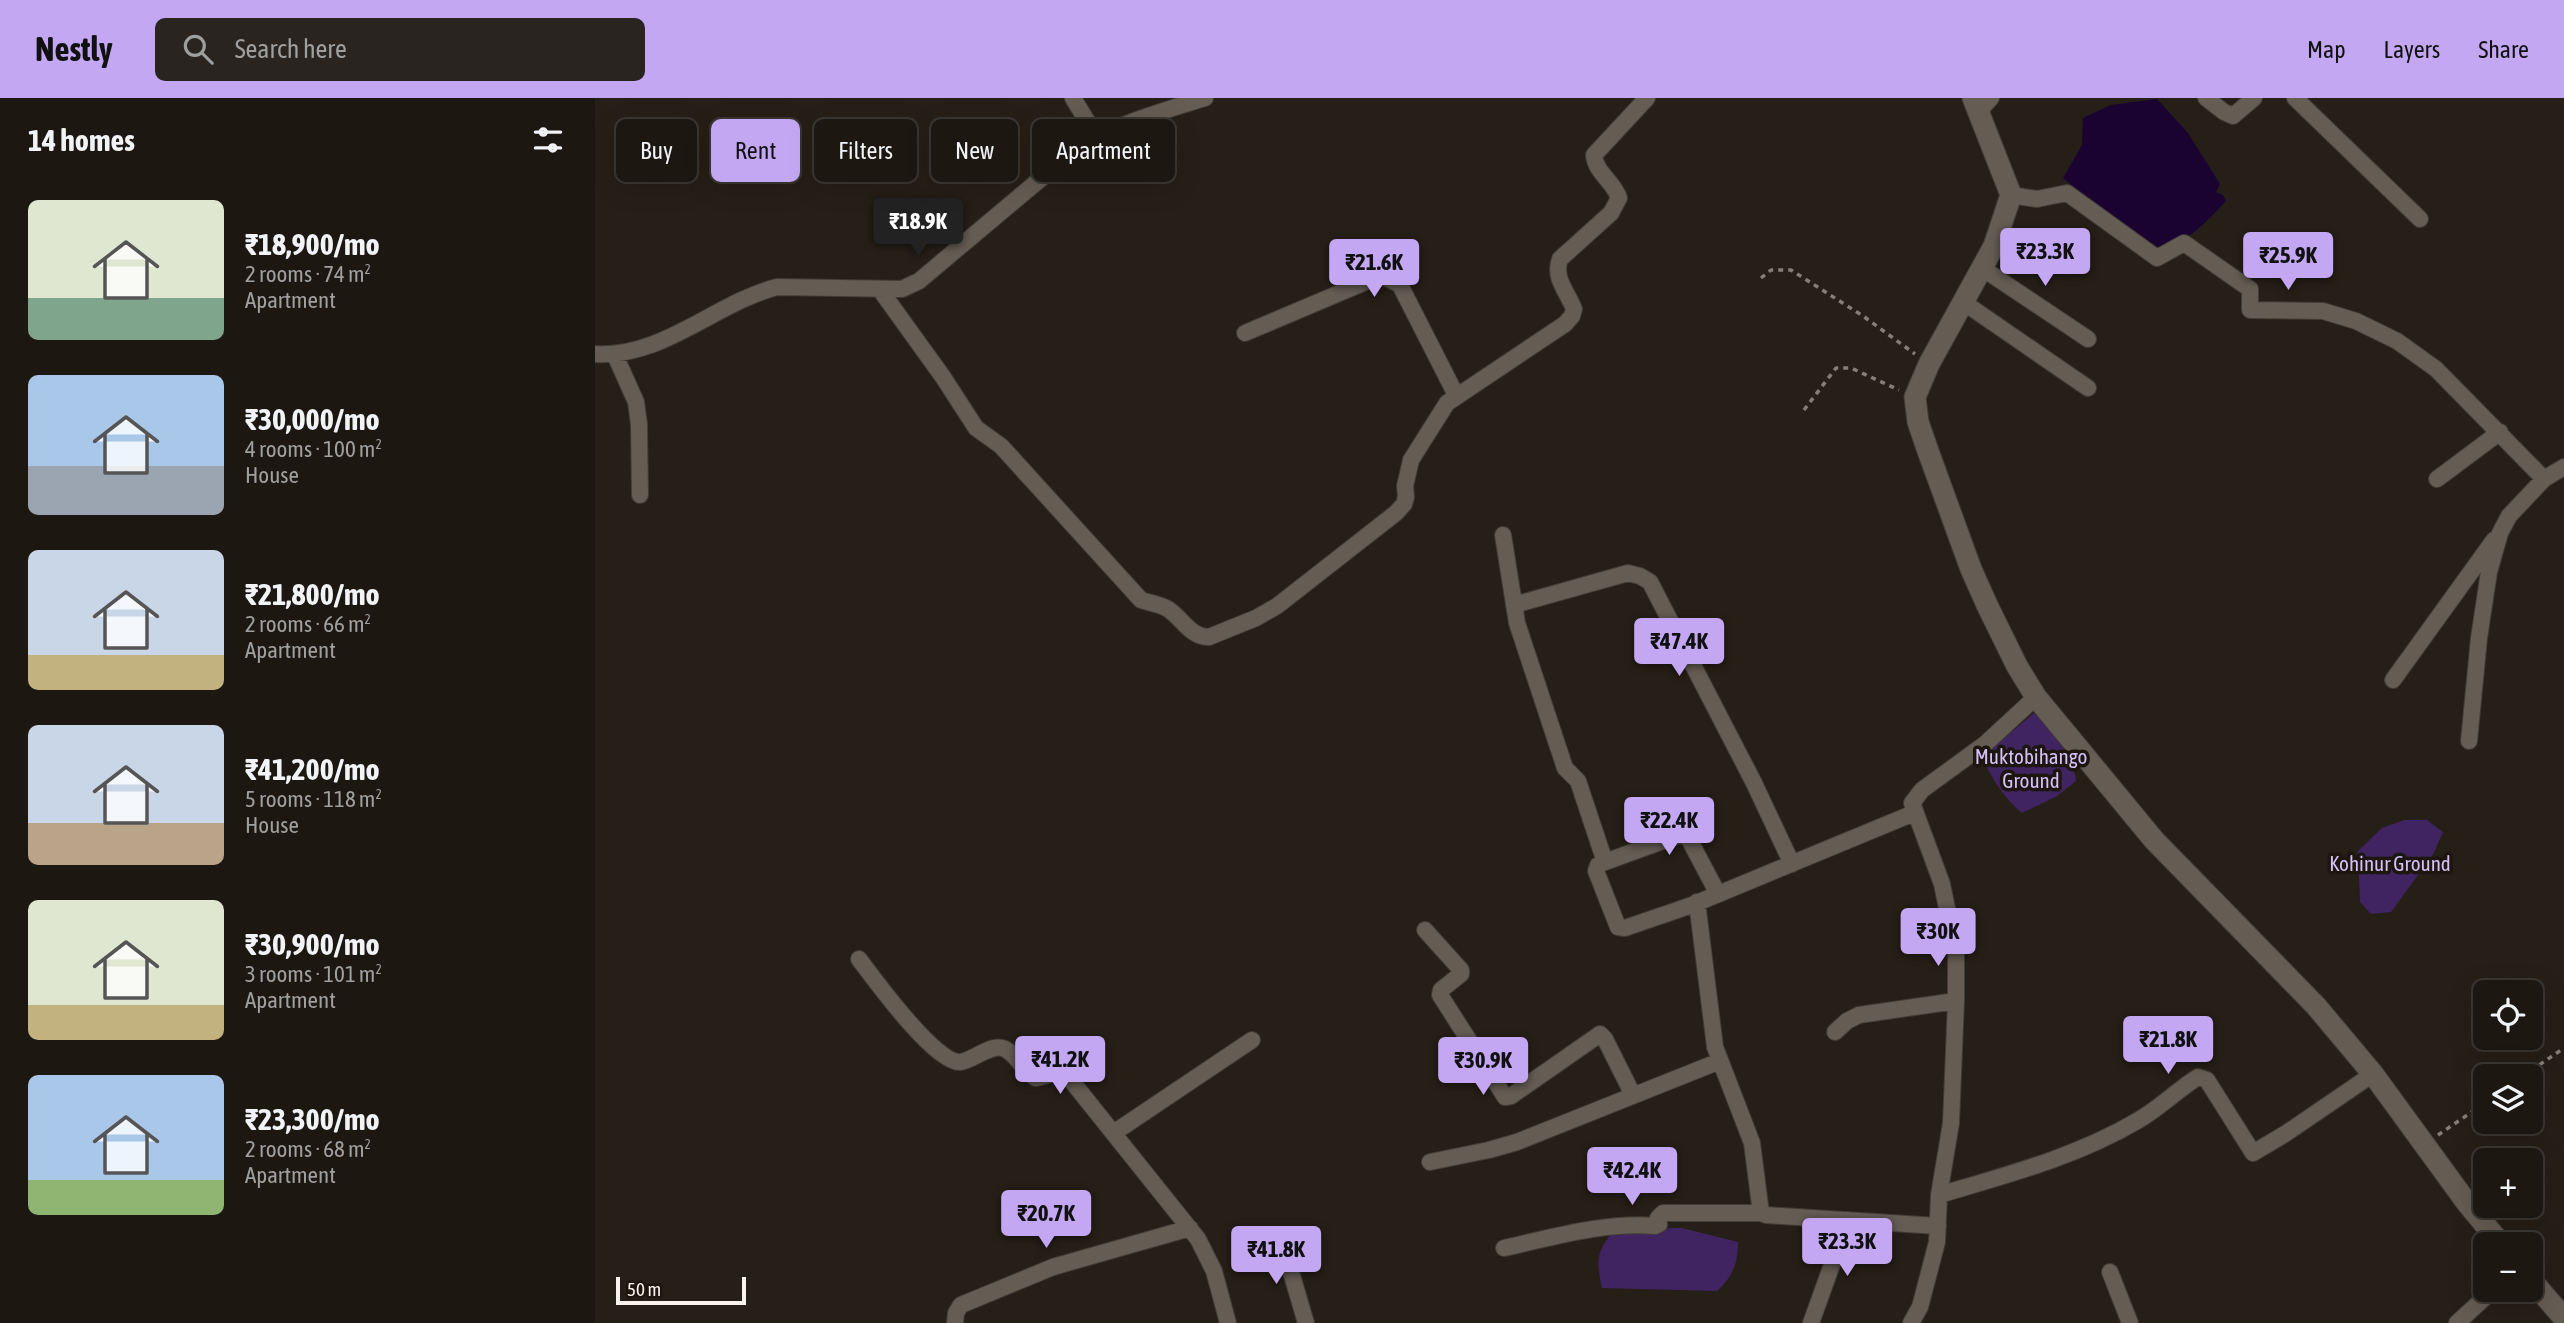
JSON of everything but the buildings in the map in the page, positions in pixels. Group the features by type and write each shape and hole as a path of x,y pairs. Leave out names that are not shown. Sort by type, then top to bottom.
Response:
{"street":[{"path":"1073,98 1086,119"},
{"path":"1137,119 1205,98"},
{"path":"881,290 976,428 1001,446 1141,600 1170,610 1201,638 1209,637 1256,618 1277,606 1396,513 1406,497 1405,486 1411,460 1439,414 1456,395 1565,324 1572,316 1574,309 1556,270 1560,259 1611,213 1619,198 1617,191 1594,163 1594,155 1647,98"},
{"path":"2207,98 2233,116 2254,98"},
{"path":"2295,98 2420,219"},
{"path":"1981,102 2011,195 1994,246 1929,364 1915,397 1924,441 1971,569 2017,666 2036,697 2154,841 2316,1006 2373,1074 2466,1203 2491,1232"},
{"path":"595,354 615,355 631,352 688,330 761,291 777,287 902,289 919,281 1037,182"},
{"path":"2011,195 2037,199 2067,193 2157,258 2185,243 2250,289 2250,310 2323,311 2356,320 2397,341 2436,369 2544,479"},
{"path":"1982,268 2088,339"},
{"path":"1245,333 1375,278 1385,277 1400,285 1456,395"},
{"path":"1963,302 2088,388"},
{"path":"615,355 636,402 640,495"},
{"path":"2437,479 2500,432"},
{"path":"2393,680 2500,533 2509,516 2544,479 2564,467"},
{"path":"2469,741 2479,638 2489,572 2500,533"},
{"path":"1503,535 1517,622 1565,768 1578,781 1605,862"},
{"path":"1514,605 1620,574 1640,576 1650,582 1754,783 1792,864"},
{"path":"1911,1323 1920,1307 1929,1275 1938,1226 1939,1195 1951,1123 1956,1000 1956,953 1942,884 1912,803 1922,790 1985,744 2036,697"},
{"path":"1718,894 1689,839 1682,834 1598,865 1596,871 1616,922 1622,928 1718,894 1914,813"},
{"path":"1697,902 1713,1036 1752,1143 1761,1213"},
{"path":"1425,930 1461,970 1461,974 1441,989 1440,996 1505,1097 1511,1096 1600,1034 1633,1095"},
{"path":"859,959 922,1037 953,1062 962,1062 998,1047 1006,1049 1036,1079 1060,1072 1066,1074 1191,1228 1206,1251 1228,1323"},
{"path":"1835,1032 1859,1015 1956,1000"},
{"path":"1115,1132 1252,1040"},
{"path":"1430,1162 1517,1142 1720,1061"},
{"path":"1939,1195 2001,1177 2093,1143 2137,1121 2198,1077 2203,1076 2207,1080 2253,1153 2285,1135 2373,1074"},
{"path":"1504,1248 1573,1232 1619,1225 1655,1227 1663,1213 1761,1213 1938,1226"},
{"path":"1811,1323 1848,1220"},
{"path":"955,1323 956,1313 961,1305 1053,1267 1191,1228"},
{"path":"1281,1238 1306,1323"},
{"path":"2110,1272 2130,1323"},
{"path":"2543,1294 2564,1318"},
{"path":"2457,1323 2480,1302"}],"path":[{"path":"1761,278 1771,270 1791,270 1863,316 1929,364"},
{"path":"1804,410 1836,368 1851,368 1915,397"},
{"path":"2541,1064 2564,1048"},
{"path":"2425,1144 2473,1110"}],"green space":[{"name":"Muktobihango Ground","path":"2034,713 2066,753 2076,781 2057,796 2022,813 1999,787 1982,757"},
{"name":"Kohinur Ground","path":"2404,820 2427,820 2443,832 2434,853 2391,912 2371,914 2360,902 2358,851 2382,828"},
{"path":"1682,1228 1738,1242 1733,1269 1717,1291 1602,1288 1599,1256 1616,1229"}],"shaded area":[{"path":"2157,99 2188,133 2220,184 2216,192 2223,195 2226,201 2187,237 2160,248 2152,246 2127,229 2063,178 2082,145 2083,118 2111,105"}]}
